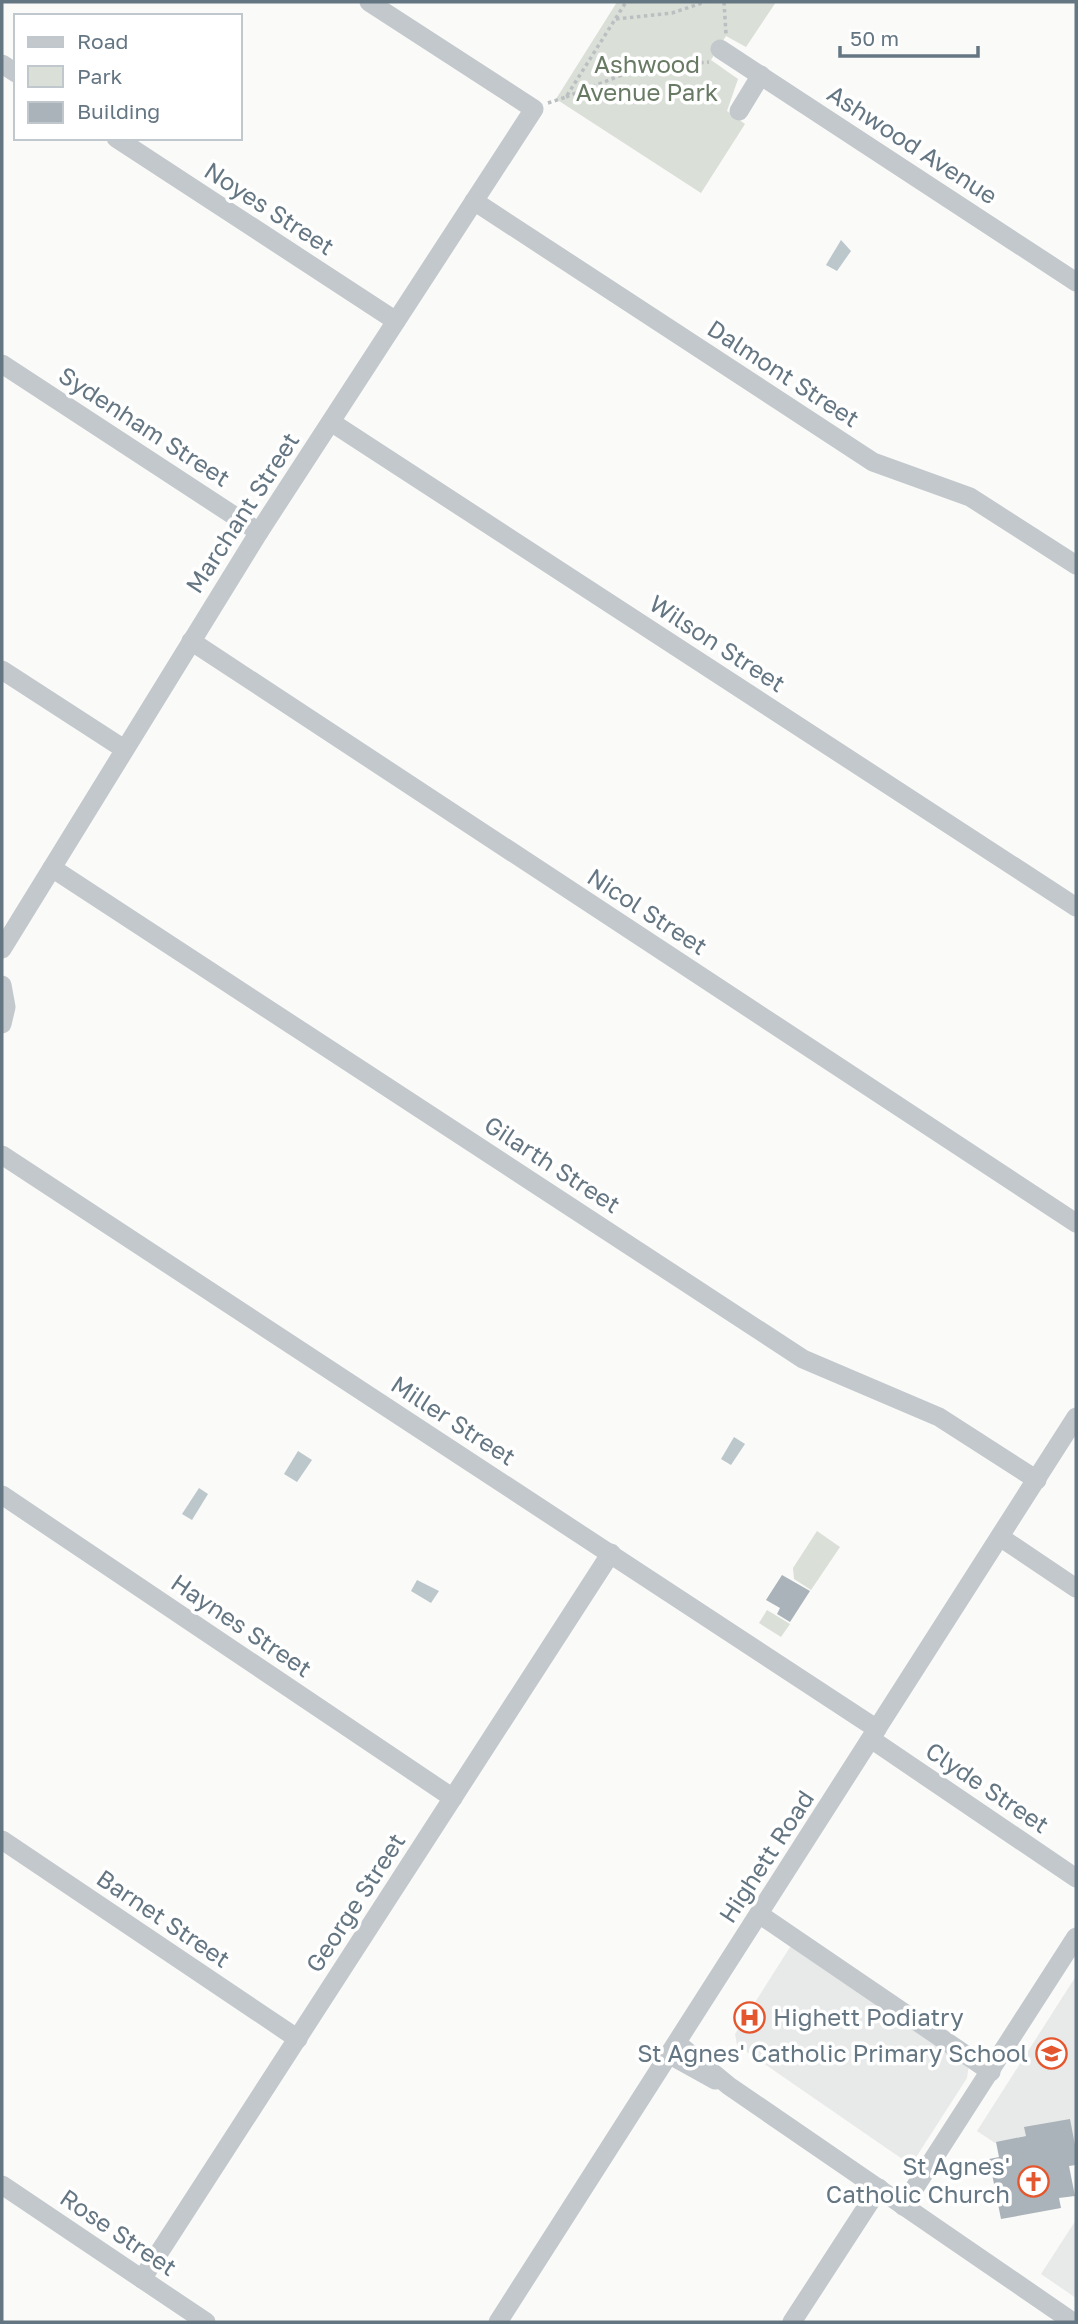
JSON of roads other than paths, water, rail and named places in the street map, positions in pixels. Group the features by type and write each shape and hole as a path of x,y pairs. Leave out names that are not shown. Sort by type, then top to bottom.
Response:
{"street":[{"name":"Marchant Street","path":"2,948 259,532 534,109 369,2"},
{"name":"Ashwood Avenue","path":"720,49 1076,282"},
{"path":"739,111 761,75"},
{"name":"Noyes Street","path":"119,140 396,321"},
{"name":"Dalmont Street","path":"474,201 873,462 970,497 1076,565"},
{"name":"Sydenham Street","path":"2,364 259,532"},
{"name":"Wilson Street","path":"331,422 1076,906"},
{"name":"Nicol Street","path":"191,641 1076,1223"},
{"path":"2,670 124,749"},
{"name":"Gilarth Street","path":"52,868 803,1359 928,1412 1037,1480"},
{"path":"2,985 6,1007 2,1024"},
{"name":"Miller Street","path":"2,1155 611,1553 874,1734"},
{"name":"Highett Road","path":"498,2322 1076,1418"},
{"name":"Haynes Street","path":"2,1495 453,1798"},
{"path":"1000,1537 1076,1588"},
{"name":"George Street","path":"142,2279 611,1553"},
{"name":"Clyde Street","path":"874,1734 1076,1878"},
{"name":"Barnet Street","path":"2,1840 298,2039"},
{"path":"759,1914 990,2072"},
{"path":"903,2206 1076,1937"},
{"path":"673,2049 706,2077 729,2085 1072,2322"},
{"name":"Rose Street","path":"2,2185 206,2322"},
{"path":"792,2322 879,2188"}],"place":[{"name":"Highett Podiatry","path":"750,2018"},
{"name":"St Agnes' Catholic Primary School","path":"1051,2054"},
{"name":"St Agnes' Catholic Church","path":"1033,2181"}],"park label":[{"name":"Ashwood Avenue Park","path":"647,79"}]}
